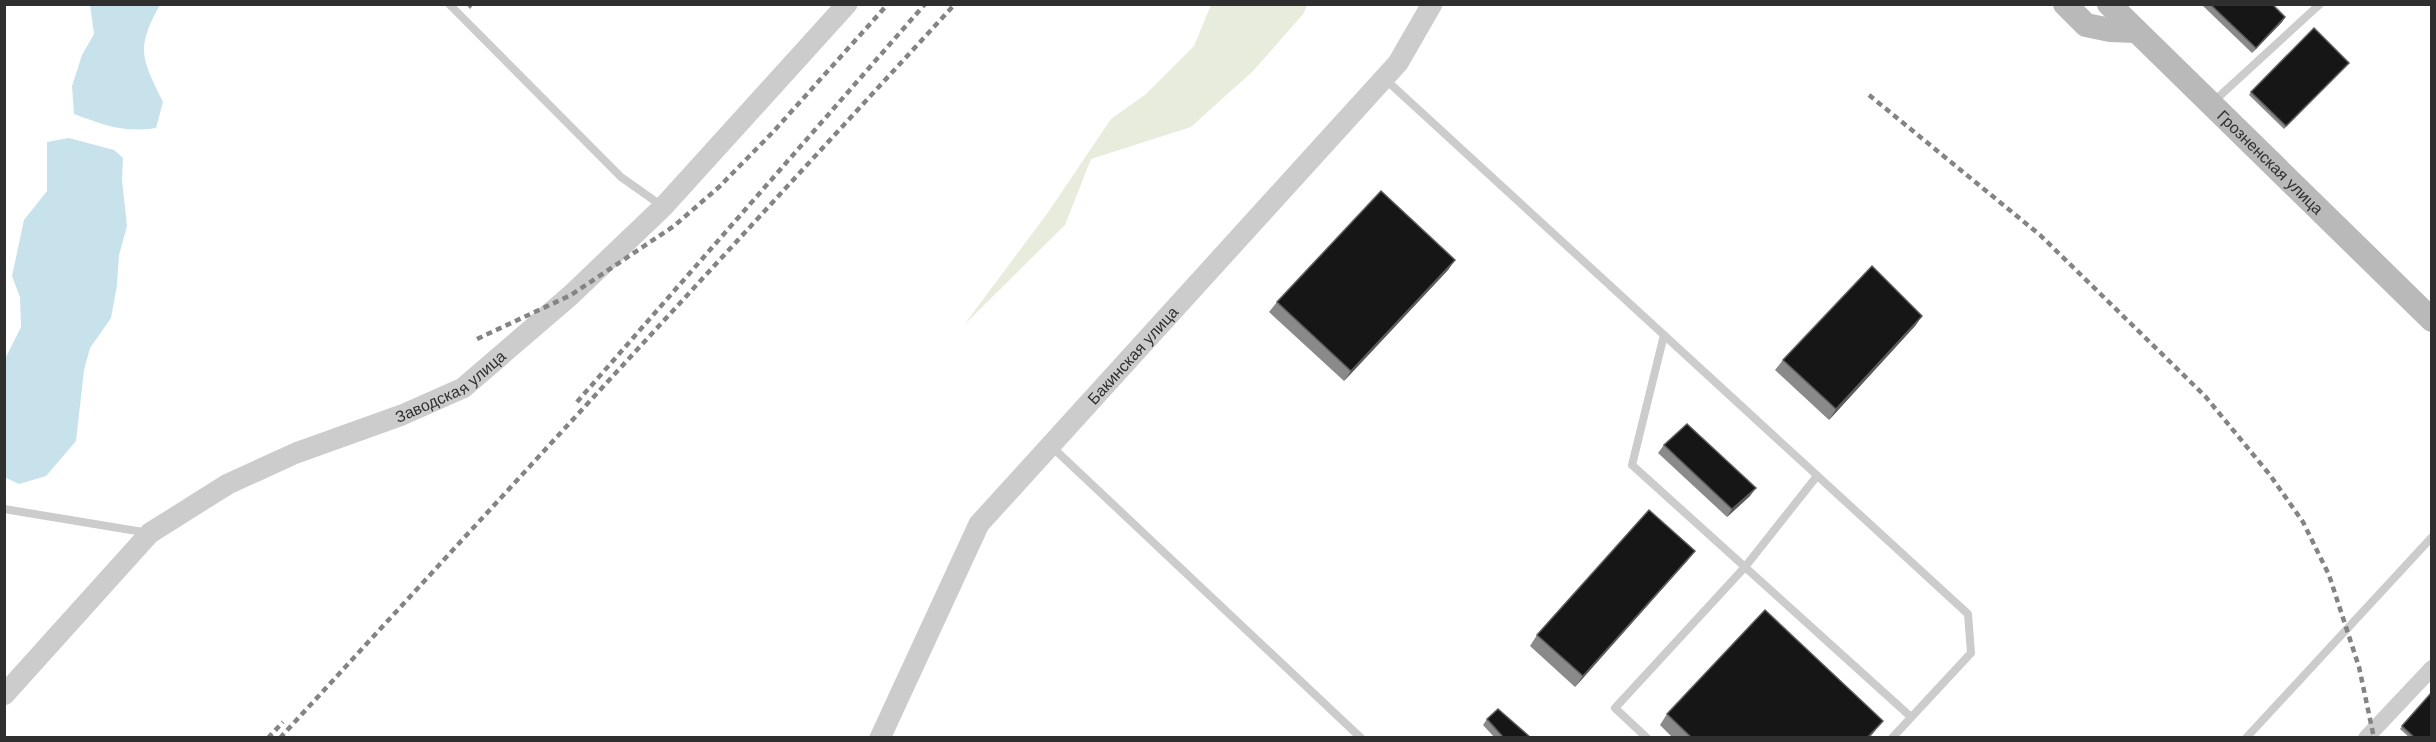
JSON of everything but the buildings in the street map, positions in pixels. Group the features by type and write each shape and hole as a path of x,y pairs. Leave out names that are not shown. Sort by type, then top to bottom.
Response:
{"main road":[{"path":"2065,4 2086,25 2110,30 2136,31 2136,4"},
{"name":"Грозненская улица","path":"2109,4 2432,320"}],"street":[{"name":"Заводская улица","path":"4,695 150,533 228,484 296,453 402,415 463,388 571,295 663,207 847,4"},
{"name":"Бакинская улица","path":"880,738 979,524 1385,78 1398,63 1432,4"},
{"path":"2366,738 2432,668"}],"lane":[{"path":"449,4 621,177 663,207"},
{"path":"2212,103 2320,4"},
{"path":"1385,78 1968,614 1971,653 1892,738"},
{"path":"1664,335 1632,465 1911,717"},
{"path":"1051,446 1361,738"},
{"path":"1647,738 1615,708 1745,567 1817,476"},
{"path":"4,509 150,533"},
{"path":"2246,738 2432,537"}],"green space":[{"path":"1211,5 1307,5 1304,13 1253,71 1191,127 1091,159 1065,225 964,325 1049,211 1111,119 1146,94 1194,46"}],"water":[{"path":"90,5 160,5 144,44 146,64 163,102 156,128 123,129 74,114 72,86 82,55 94,34"},
{"path":"69,138 114,150 123,158 122,180 127,226 119,255 111,318 90,348 84,370 76,441 46,476 19,484 4,477 5,359 21,327 20,297 12,276 24,220 47,191 47,142"}],"railway":[{"path":"477,339 571,295 674,226 719,187 773,132 888,4"},
{"path":"577,402 925,4"},
{"path":"280,738 955,4"},
{"path":"1869,95 2040,235 2205,396 2270,475 2303,522 2329,575 2359,667 2374,738"},
{"path":"268,738 283,722"}]}
